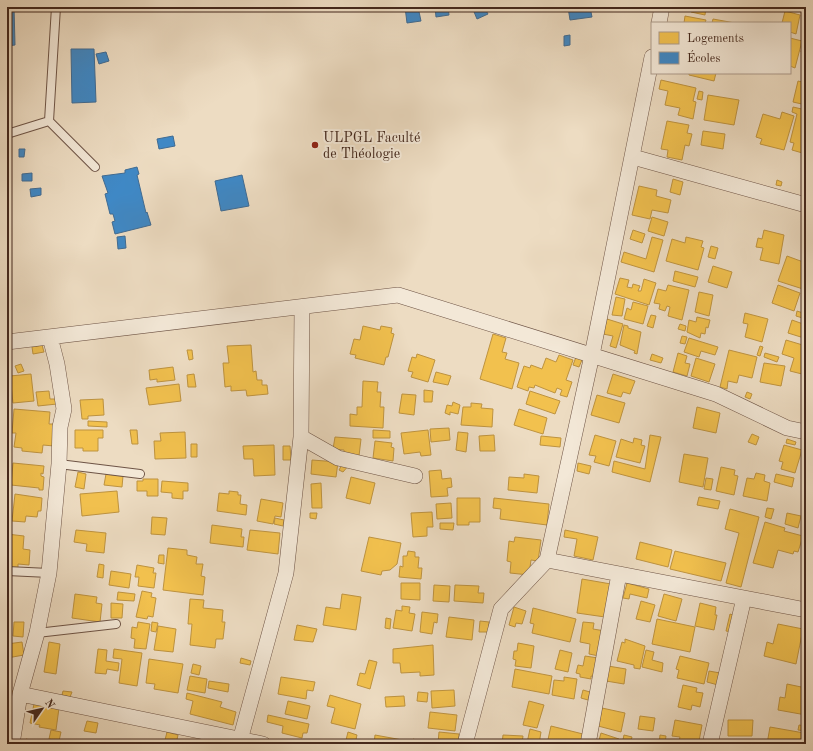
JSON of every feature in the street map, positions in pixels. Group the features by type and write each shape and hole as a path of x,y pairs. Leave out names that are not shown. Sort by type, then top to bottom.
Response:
{"street":[{"path":"659,22 662,7"},
{"path":"465,744 501,609 547,560 592,355 651,62"},
{"path":"633,157 806,205"},
{"path":"7,342 302,307 398,294 716,394 787,428 806,432"},
{"path":"240,742 286,573 301,437 302,307"},
{"path":"12,744 20,694 37,633 49,573 59,464 60,427 64,409 57,364 50,337"},
{"path":"301,437 338,458 415,476"},
{"path":"547,560 806,610"},
{"path":"588,744 619,574"},
{"path":"710,744 744,598"},
{"path":"20,694 240,742 263,744"}],"lane":[{"path":"56,7 49,121 95,167"},
{"path":"7,134 49,121"},
{"path":"59,464 140,474"},
{"path":"7,571 49,573"},
{"path":"37,633 116,624"}],"building: Logements":[{"path":"692,7 706,7 705,15 691,12"},
{"path":"785,11 800,15 796,34 791,32 791,22 782,22"},
{"path":"685,16 706,20 705,22 684,22"},
{"path":"713,19 730,22 712,22"},
{"path":"806,32 806,53 801,52"},
{"path":"791,38 802,41 795,68 791,66"},
{"path":"689,74 716,74 714,81"},
{"path":"661,80 696,88 693,101 696,102 693,119 678,115 680,108 665,105 668,91 659,89"},
{"path":"798,81 806,83 806,105 793,102"},
{"path":"699,91 703,92 702,100 697,99"},
{"path":"708,95 739,100 734,125 704,120"},
{"path":"793,107 806,110 806,154 792,150 794,143 790,142 797,114 792,112"},
{"path":"782,112 794,116 784,150 760,144 762,139 756,137 763,114 780,119"},
{"path":"667,121 689,125 687,133 692,134 689,146 685,145 682,160 667,157 668,150 661,149"},
{"path":"703,131 725,134 723,149 701,145"},
{"path":"673,179 683,182 680,195 670,192"},
{"path":"777,180 782,182 781,186 776,185"},
{"path":"639,186 657,190 656,196 671,200 668,213 652,210 650,219 632,215"},
{"path":"652,217 668,222 664,236 648,231"},
{"path":"633,230 645,234 642,243 630,239"},
{"path":"764,230 784,235 779,264 760,260 763,248 756,247 758,238 762,239"},
{"path":"652,237 663,240 654,272 621,262 624,252 646,259"},
{"path":"686,237 703,241 701,247 704,248 698,270 666,261 672,239 685,243"},
{"path":"711,246 718,248 715,259 708,257"},
{"path":"787,256 806,263 806,281 803,289 778,281"},
{"path":"713,266 732,272 727,288 708,282"},
{"path":"675,271 698,277 695,287 673,281"},
{"path":"620,278 629,280 627,287 632,288 633,284 640,286 638,291 641,291 644,279 656,283 649,305 615,294"},
{"path":"668,285 689,290 682,320 668,316 670,307 667,306 665,311 659,309 660,304 654,303 658,289 666,291"},
{"path":"778,285 800,293 794,311 772,303"},
{"path":"699,292 713,295 709,316 695,312"},
{"path":"616,297 625,299 622,316 612,315"},
{"path":"633,302 648,306 643,324 624,319 627,308 631,310"},
{"path":"797,311 806,314 806,319 796,316"},
{"path":"745,313 768,319 762,342 745,337 748,324 743,323"},
{"path":"651,315 656,316 653,328 647,326"},
{"path":"697,317 710,320 708,328 706,327 705,334 701,333 700,338 687,332 689,320 696,322"},
{"path":"607,319 623,324 616,348 610,346 613,336 603,334"},
{"path":"792,320 806,325 804,338 788,333"},
{"path":"680,324 686,326 685,331 678,329"},
{"path":"624,325 628,326 628,328 641,332 637,354 634,353 635,351 620,345"},
{"path":"363,326 380,330 381,326 392,328 391,333 394,334 388,357 386,357 384,365 355,358 356,355 350,354 354,339 360,340"},
{"path":"493,334 506,338 502,352 507,353 505,359 519,363 512,389 480,379"},
{"path":"682,336 687,337 685,344 680,343"},
{"path":"689,338 718,347 715,355 701,351 699,357 684,352"},
{"path":"786,340 806,346 806,375 790,371 794,358 782,354"},
{"path":"42,345 44,352 33,354 32,347"},
{"path":"251,345 253,372 256,371 257,380 262,380 262,385 267,385 268,394 247,396 246,390 231,391 231,386 225,387 223,363 229,363 227,346"},
{"path":"760,346 763,347 760,356 757,355"},
{"path":"187,350 192,350 193,359 189,360"},
{"path":"729,350 757,357 752,378 739,375 737,383 728,381 727,389 720,387"},
{"path":"678,353 687,356 685,363 690,364 687,376 673,372"},
{"path":"765,353 779,357 777,362 764,357"},
{"path":"417,354 435,360 428,382 411,377 413,372 408,371 412,357 416,358"},
{"path":"652,354 663,358 661,363 650,360"},
{"path":"559,355 573,360 566,380 572,382 567,397 560,395 562,390 557,388 555,393 535,385 534,388 529,387 528,391 517,387 524,366 530,368 531,365 542,369 546,358 556,362"},
{"path":"576,357 582,360 579,367 573,365"},
{"path":"696,358 715,364 709,382 691,376"},
{"path":"764,363 785,366 781,386 760,382"},
{"path":"21,364 24,371 18,373 15,366"},
{"path":"173,367 175,380 157,382 157,379 150,380 149,370"},
{"path":"436,372 451,376 448,385 433,382"},
{"path":"31,374 34,401 13,403 10,376"},
{"path":"194,374 196,387 188,387 187,375"},
{"path":"613,374 635,381 630,394 623,392 621,397 607,393"},
{"path":"363,381 378,382 377,392 381,392 380,407 384,407 383,428 350,426 350,414 357,415 357,407 362,407"},
{"path":"179,384 181,401 149,405 146,388"},
{"path":"424,390 433,391 432,402 424,402"},
{"path":"49,391 50,399 56,399 57,404 38,406 36,392"},
{"path":"530,391 560,401 555,414 526,404"},
{"path":"747,392 752,394 750,399 745,397"},
{"path":"402,394 416,395 414,415 399,413"},
{"path":"597,395 625,403 619,423 591,415"},
{"path":"103,399 104,415 88,416 88,419 82,419 80,400"},
{"path":"453,402 460,405 458,414 450,412 450,415 445,413 447,405 452,406"},
{"path":"471,403 482,404 481,408 493,409 492,427 461,425 463,407 471,407"},
{"path":"7,405 11,405 10,417 7,417"},
{"path":"697,407 720,413 716,433 693,428"},
{"path":"14,409 50,412 49,424 55,424 54,446 43,445 42,453 22,451 22,448 14,447 16,433 12,433"},
{"path":"519,409 547,418 543,434 514,425"},
{"path":"88,421 107,422 107,427 88,426"},
{"path":"449,428 450,440 431,442 430,429"},
{"path":"75,430 103,430 103,438 98,438 98,451 83,451 83,448 75,448"},
{"path":"130,430 137,430 138,444 132,444"},
{"path":"373,430 390,431 390,438 373,438"},
{"path":"428,430 431,455 421,456 420,452 404,454 401,433"},
{"path":"185,432 186,458 155,459 154,441 161,441 160,433"},
{"path":"458,432 468,433 466,452 456,450"},
{"path":"752,434 759,437 756,445 748,442"},
{"path":"494,435 495,451 480,451 479,436"},
{"path":"595,435 616,441 609,466 594,462 596,456 589,455"},
{"path":"650,435 661,437 650,482 612,472 614,461 645,469"},
{"path":"541,436 561,438 560,447 540,445"},
{"path":"335,437 361,439 359,456 344,455 344,450 333,449"},
{"path":"634,438 642,440 641,445 645,446 640,463 616,457 621,439 633,443"},
{"path":"787,439 796,442 795,445 786,443"},
{"path":"375,441 392,443 391,447 394,448 393,461 373,458"},
{"path":"191,444 197,444 197,457 191,457"},
{"path":"274,445 275,475 254,476 253,459 244,459 243,446"},
{"path":"784,445 802,450 795,473 781,469 783,462 779,461"},
{"path":"283,446 290,446 291,460 283,460"},
{"path":"684,454 708,458 703,487 679,482"},
{"path":"312,460 338,462 336,477 311,474"},
{"path":"13,463 44,466 43,474 41,473 41,476 44,477 43,490 39,490 39,488 11,485"},
{"path":"343,463 349,465 343,472 339,470"},
{"path":"578,463 591,466 589,474 577,471"},
{"path":"721,467 735,470 734,475 738,476 734,495 716,491"},
{"path":"441,470 442,479 451,478 452,487 447,488 448,496 431,497 429,471"},
{"path":"78,472 86,474 84,489 75,487"},
{"path":"756,473 765,475 764,481 770,483 767,501 743,496 747,478 754,479"},
{"path":"106,474 123,476 122,487 104,485"},
{"path":"524,474 539,476 537,493 508,490 509,477 524,478"},
{"path":"776,474 794,478 792,487 774,482"},
{"path":"351,477 375,483 370,504 346,498"},
{"path":"706,478 713,479 711,490 704,489"},
{"path":"143,479 158,479 158,496 147,496 147,491 137,491 137,481 143,481"},
{"path":"162,481 188,483 188,491 183,491 183,499 172,498 172,493 161,492"},
{"path":"321,483 322,508 312,508 311,484"},
{"path":"117,491 119,512 82,516 80,494"},
{"path":"229,491 238,492 238,495 241,495 240,504 247,505 246,515 217,511 219,493 229,494"},
{"path":"15,494 42,498 41,511 38,511 37,517 26,516 25,522 12,521"},
{"path":"699,497 720,501 718,509 697,505"},
{"path":"457,498 480,498 480,522 469,522 469,525 457,525"},
{"path":"494,498 549,504 547,525 500,519 501,509 493,508"},
{"path":"7,499 11,499 9,515 7,515"},
{"path":"261,499 283,503 281,517 275,516 273,524 257,521"},
{"path":"451,503 452,518 437,519 436,504"},
{"path":"767,508 774,509 771,519 765,517"},
{"path":"730,509 759,517 741,587 726,583 739,533 725,529"},
{"path":"432,512 433,527 427,527 427,536 413,537 411,513"},
{"path":"310,513 317,513 316,519 310,518"},
{"path":"787,513 801,516 798,528 785,524"},
{"path":"152,517 167,518 165,535 151,534"},
{"path":"275,518 284,520 283,526 274,524"},
{"path":"765,522 785,528 784,531 803,536 798,552 794,551 793,554 778,550 773,568 753,563"},
{"path":"440,523 454,523 453,530 440,529"},
{"path":"212,525 242,529 241,537 244,537 243,547 210,543"},
{"path":"76,530 106,533 104,553 86,551 87,544 74,542"},
{"path":"250,530 280,533 278,554 247,550"},
{"path":"565,530 598,537 593,560 574,556 577,539 564,537"},
{"path":"7,534 24,536 23,549 30,550 29,565 18,564 18,569 7,568"},
{"path":"369,537 401,543 397,564 390,570 382,571 381,575 361,571"},
{"path":"515,537 541,540 538,561 531,560 529,575 510,573 511,562 507,561 509,541 514,542"},
{"path":"640,542 672,550 668,567 636,559"},
{"path":"168,548 187,550 187,555 197,557 196,564 203,564 201,576 205,577 203,595 163,590"},
{"path":"408,551 415,552 415,557 419,557 418,568 422,568 421,579 399,577 400,566 403,567 403,556 407,556"},
{"path":"675,551 726,563 721,581 670,569"},
{"path":"159,555 164,555 164,564 158,563"},
{"path":"99,564 104,565 103,578 97,577"},
{"path":"137,565 154,568 153,573 156,573 154,588 138,586 139,577 135,577"},
{"path":"111,571 131,574 129,588 109,585"},
{"path":"582,579 611,584 605,617 577,613"},
{"path":"401,583 420,583 420,600 401,599"},
{"path":"627,583 649,589 647,598 630,594 629,599 623,598"},
{"path":"434,585 450,586 449,602 433,601"},
{"path":"455,585 479,586 478,593 484,593 483,603 454,601"},
{"path":"142,591 152,593 151,597 156,598 153,617 148,616 147,619 136,617"},
{"path":"118,592 135,594 134,601 117,600"},
{"path":"75,594 97,597 96,603 102,604 100,622 72,618"},
{"path":"342,594 361,597 356,630 323,625 326,607 340,609"},
{"path":"664,594 682,599 676,621 658,616"},
{"path":"190,599 204,600 203,608 223,610 222,622 225,622 223,639 216,639 215,648 190,645 192,624 188,624"},
{"path":"641,601 655,605 650,622 636,619"},
{"path":"111,603 123,604 122,618 111,618"},
{"path":"700,603 716,607 715,615 717,615 714,630 695,626"},
{"path":"402,606 410,607 409,613 415,614 412,631 393,628 396,610 402,611"},
{"path":"514,607 526,611 522,624 516,623 515,627 509,625"},
{"path":"533,608 576,619 570,642 532,633 534,624 530,623"},
{"path":"422,612 438,614 437,623 434,622 432,634 420,632"},
{"path":"730,614 736,616 731,632 726,631"},
{"path":"449,617 474,620 472,640 446,637"},
{"path":"386,618 391,619 390,629 385,628"},
{"path":"657,619 695,627 690,652 652,644"},
{"path":"480,621 489,622 488,632 479,632"},
{"path":"14,622 24,622 23,637 13,636"},
{"path":"138,622 150,624 146,649 134,648 135,639 131,638 132,627 137,628"},
{"path":"152,622 158,623 156,632 151,631"},
{"path":"583,622 594,623 593,629 605,631 599,656 589,654 590,644 580,642"},
{"path":"778,624 803,629 796,664 764,656 767,642 773,644"},
{"path":"297,625 317,629 313,642 294,640"},
{"path":"158,626 176,629 173,652 154,650"},
{"path":"625,639 645,646 640,669 634,668 634,665 617,661 622,642 625,643"},
{"path":"22,642 24,655 7,658 7,644"},
{"path":"49,642 60,644 56,674 44,672"},
{"path":"518,643 534,646 531,668 515,666 516,660 513,659 514,651 517,651"},
{"path":"433,645 434,675 420,676 420,672 401,673 400,663 393,663 393,649"},
{"path":"98,649 107,650 106,661 119,663 118,671 107,669 106,674 95,673"},
{"path":"114,649 142,653 137,686 119,683 122,659 113,658"},
{"path":"560,650 572,653 568,672 555,669"},
{"path":"646,650 654,652 652,660 663,663 662,672 642,667"},
{"path":"585,656 598,658 595,677 591,676 591,679 580,677 580,674 576,673 578,665 583,666"},
{"path":"680,656 709,663 704,684 677,678 679,670 676,669"},
{"path":"241,658 251,661 250,665 240,663"},
{"path":"149,659 183,664 178,693 154,689 155,684 146,683"},
{"path":"369,660 377,662 370,689 357,685 360,673 365,674"},
{"path":"193,664 201,666 199,675 191,673"},
{"path":"608,666 626,669 624,684 606,681"},
{"path":"515,669 552,676 549,694 512,687"},
{"path":"7,671 10,686 7,687"},
{"path":"709,671 720,673 718,685 707,682"},
{"path":"190,676 207,679 205,693 187,690"},
{"path":"281,677 315,682 313,691 307,690 306,699 278,694"},
{"path":"564,677 577,679 574,699 552,695 554,680 564,681"},
{"path":"209,681 229,684 228,692 208,688"},
{"path":"787,684 806,688 806,715 778,710 780,697 785,698"},
{"path":"683,685 697,688 696,692 703,693 700,707 692,705 691,710 678,707"},
{"path":"454,690 455,706 432,708 431,691"},
{"path":"583,690 590,692 588,700 581,698"},
{"path":"8,691 17,691 17,698 9,698"},
{"path":"63,691 72,692 70,697 62,695"},
{"path":"418,692 428,693 427,702 417,701"},
{"path":"187,693 222,702 220,707 236,712 233,725 190,714 193,701 186,699"},
{"path":"330,695 361,704 355,729 331,723 335,708 327,706"},
{"path":"404,696 405,706 386,707 385,697"},
{"path":"288,701 310,706 307,719 285,714"},
{"path":"529,701 544,705 537,728 523,725"},
{"path":"34,704 59,708 56,730 39,727 40,725 30,723"},
{"path":"602,708 625,713 621,732 598,726"},
{"path":"430,712 457,715 455,731 428,728"},
{"path":"268,715 309,724 307,733 303,733 302,738 282,733 283,726 267,722"},
{"path":"640,716 655,718 653,731 638,729"},
{"path":"675,720 702,725 699,741 693,740 692,744 679,741 680,737 672,736"},
{"path":"728,720 753,720 752,736 728,736"},
{"path":"87,721 98,723 96,733 84,731"},
{"path":"799,725 806,726 806,731 798,730"},
{"path":"551,726 587,735 585,744 547,744"},
{"path":"770,727 804,733 801,744 767,744"},
{"path":"530,729 541,732 539,744 527,743"},
{"path":"51,730 61,732 59,741 49,739"},
{"path":"167,732 178,735 176,744 164,744"},
{"path":"348,732 357,735 355,744 345,744"},
{"path":"439,732 459,734 458,744 438,743"},
{"path":"601,733 619,739 618,744 598,744"},
{"path":"375,735 408,741 408,744 374,744"},
{"path":"503,735 523,736 522,744 502,744"},
{"path":"624,735 632,737 630,744 622,744"},
{"path":"660,735 666,736 665,744 659,744"},
{"path":"26,739 42,743 25,744"},
{"path":"413,739 430,744 412,744"},
{"path":"140,740 157,744 131,744 132,741 139,743"}],"building: Écoles":[{"path":"7,7 14,7 15,45 7,46"},
{"path":"405,7 418,7 421,21 407,23"},
{"path":"435,7 448,7 449,15 436,17"},
{"path":"472,7 484,7 488,14 477,19"},
{"path":"568,7 590,7 592,17 570,20"},
{"path":"570,35 570,45 564,46 564,36"},
{"path":"71,49 94,49 96,102 72,103"},
{"path":"106,52 109,61 99,64 96,54"},
{"path":"173,136 175,146 159,149 157,139"},
{"path":"19,149 25,149 24,157 19,157"},
{"path":"137,167 139,174 137,175 146,213 147,212 151,225 115,234 112,222 115,221 113,214 110,214 105,194 108,193 102,176 125,173 125,170"},
{"path":"32,173 32,181 22,181 22,174"},
{"path":"242,175 249,206 221,211 215,181"},
{"path":"41,188 41,195 31,197 30,189"},
{"path":"125,236 126,248 118,249 117,237"}],"place":[{"name":"ULPGL Faculté de Théologie","path":"315,145"}]}
